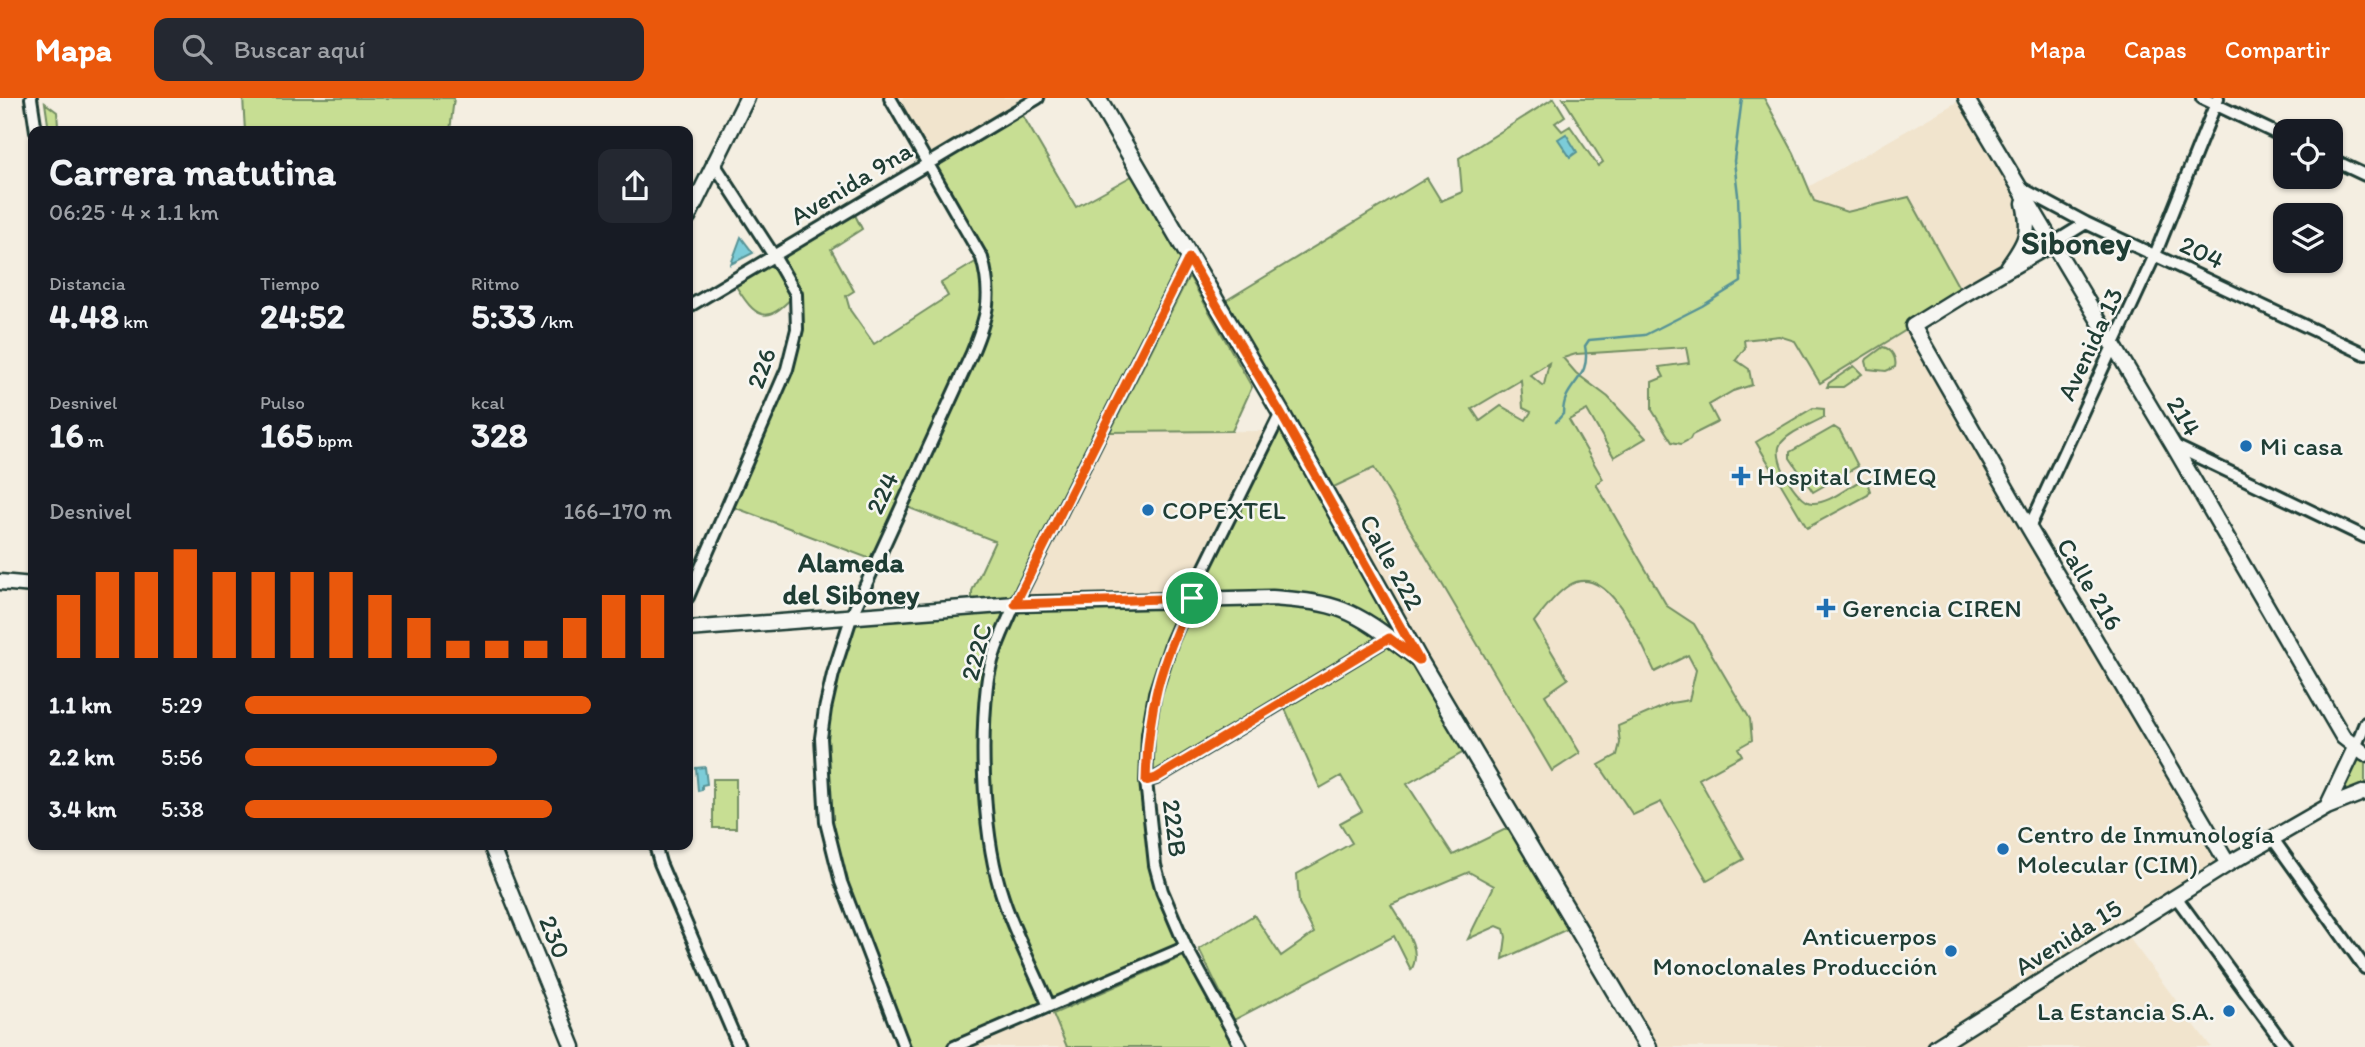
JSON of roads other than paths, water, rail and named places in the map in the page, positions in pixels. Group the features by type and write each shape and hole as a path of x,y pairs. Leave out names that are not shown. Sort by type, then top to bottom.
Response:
{"main road":[{"name":"Calle 222","path":"1097,98 1281,414 1419,660 1648,1047"}],"street":[{"path":"31,98 35,126"},
{"path":"693,206 747,98"},
{"name":"224","path":"890,98 982,258 987,275 987,313 972,353 852,615 825,709 821,738 826,822 841,883 904,1047"},
{"name":"Avenida 9na","path":"693,304 1038,98"},
{"name":"214","path":"1966,98 2343,737 2360,751"},
{"path":"2202,98 2217,101 2273,131"},
{"name":"Avenida 13","path":"2029,528 2155,255 2217,101"},
{"name":"226","path":"693,585 790,358 797,329 796,294 713,162"},
{"path":"2343,165 2365,175"},
{"path":"2006,270 2023,245 2029,229 2021,188"},
{"name":"204","path":"2021,188 2086,223 2365,354"},
{"path":"2006,270 2086,223"},
{"name":"222C","path":"1049,1006 1003,898 992,858 986,801 987,683 998,643 1015,604 1189,258"},
{"name":"Calle 216","path":"2006,270 1913,326 2228,864"},
{"name":"222B","path":"1241,1047 1186,947 1162,891 1155,864 1146,781 1148,734 1163,666 1203,569 1281,414"},
{"path":"2173,445 2365,537"},
{"path":"0,582 28,585"},
{"path":"693,629 1015,604 1272,598 1307,601 1342,609 1366,621 1419,660"},
{"path":"1146,781 1156,778 1283,704 1389,638"},
{"path":"2327,807 2360,751 2365,723"},
{"name":"Avenida 15","path":"1936,1047 2228,864 2327,807 2365,792"},
{"path":"2273,839 2365,968"},
{"name":"230","path":"493,850 573,1047"},
{"path":"656,850 739,1047"},
{"path":"2176,897 2286,1047"},
{"path":"954,1047 1186,947"}],"water":[{"path":"1566,134 1577,152 1570,157 1558,139"},
{"path":"741,237 753,253 731,264"},
{"path":"705,767 707,784 702,785 702,790 698,791 696,768"}],"waterway":[{"path":"1556,422 1563,414 1567,395 1585,367 1585,346 1589,340 1645,335 1702,306 1741,282 1734,161 1742,98"}],"place":[{"name":"Mi casa","path":"2246,446"},
{"name":"Hospital CIMEQ","path":"1741,476"},
{"name":"COPEXTEL","path":"1148,510"},
{"name":"Gerencia CIREN","path":"1826,608"},
{"name":"Centro de Inmunología Molecular (CIM)","path":"2003,849"},
{"name":"Anticuerpos Monoclonales Producción","path":"1951,951"},
{"name":"La Estancia S.A.","path":"2229,1011"}],"district":[{"name":"Siboney","path":"2076,242"},
{"name":"Alameda del Siboney","path":"851,578"}]}
